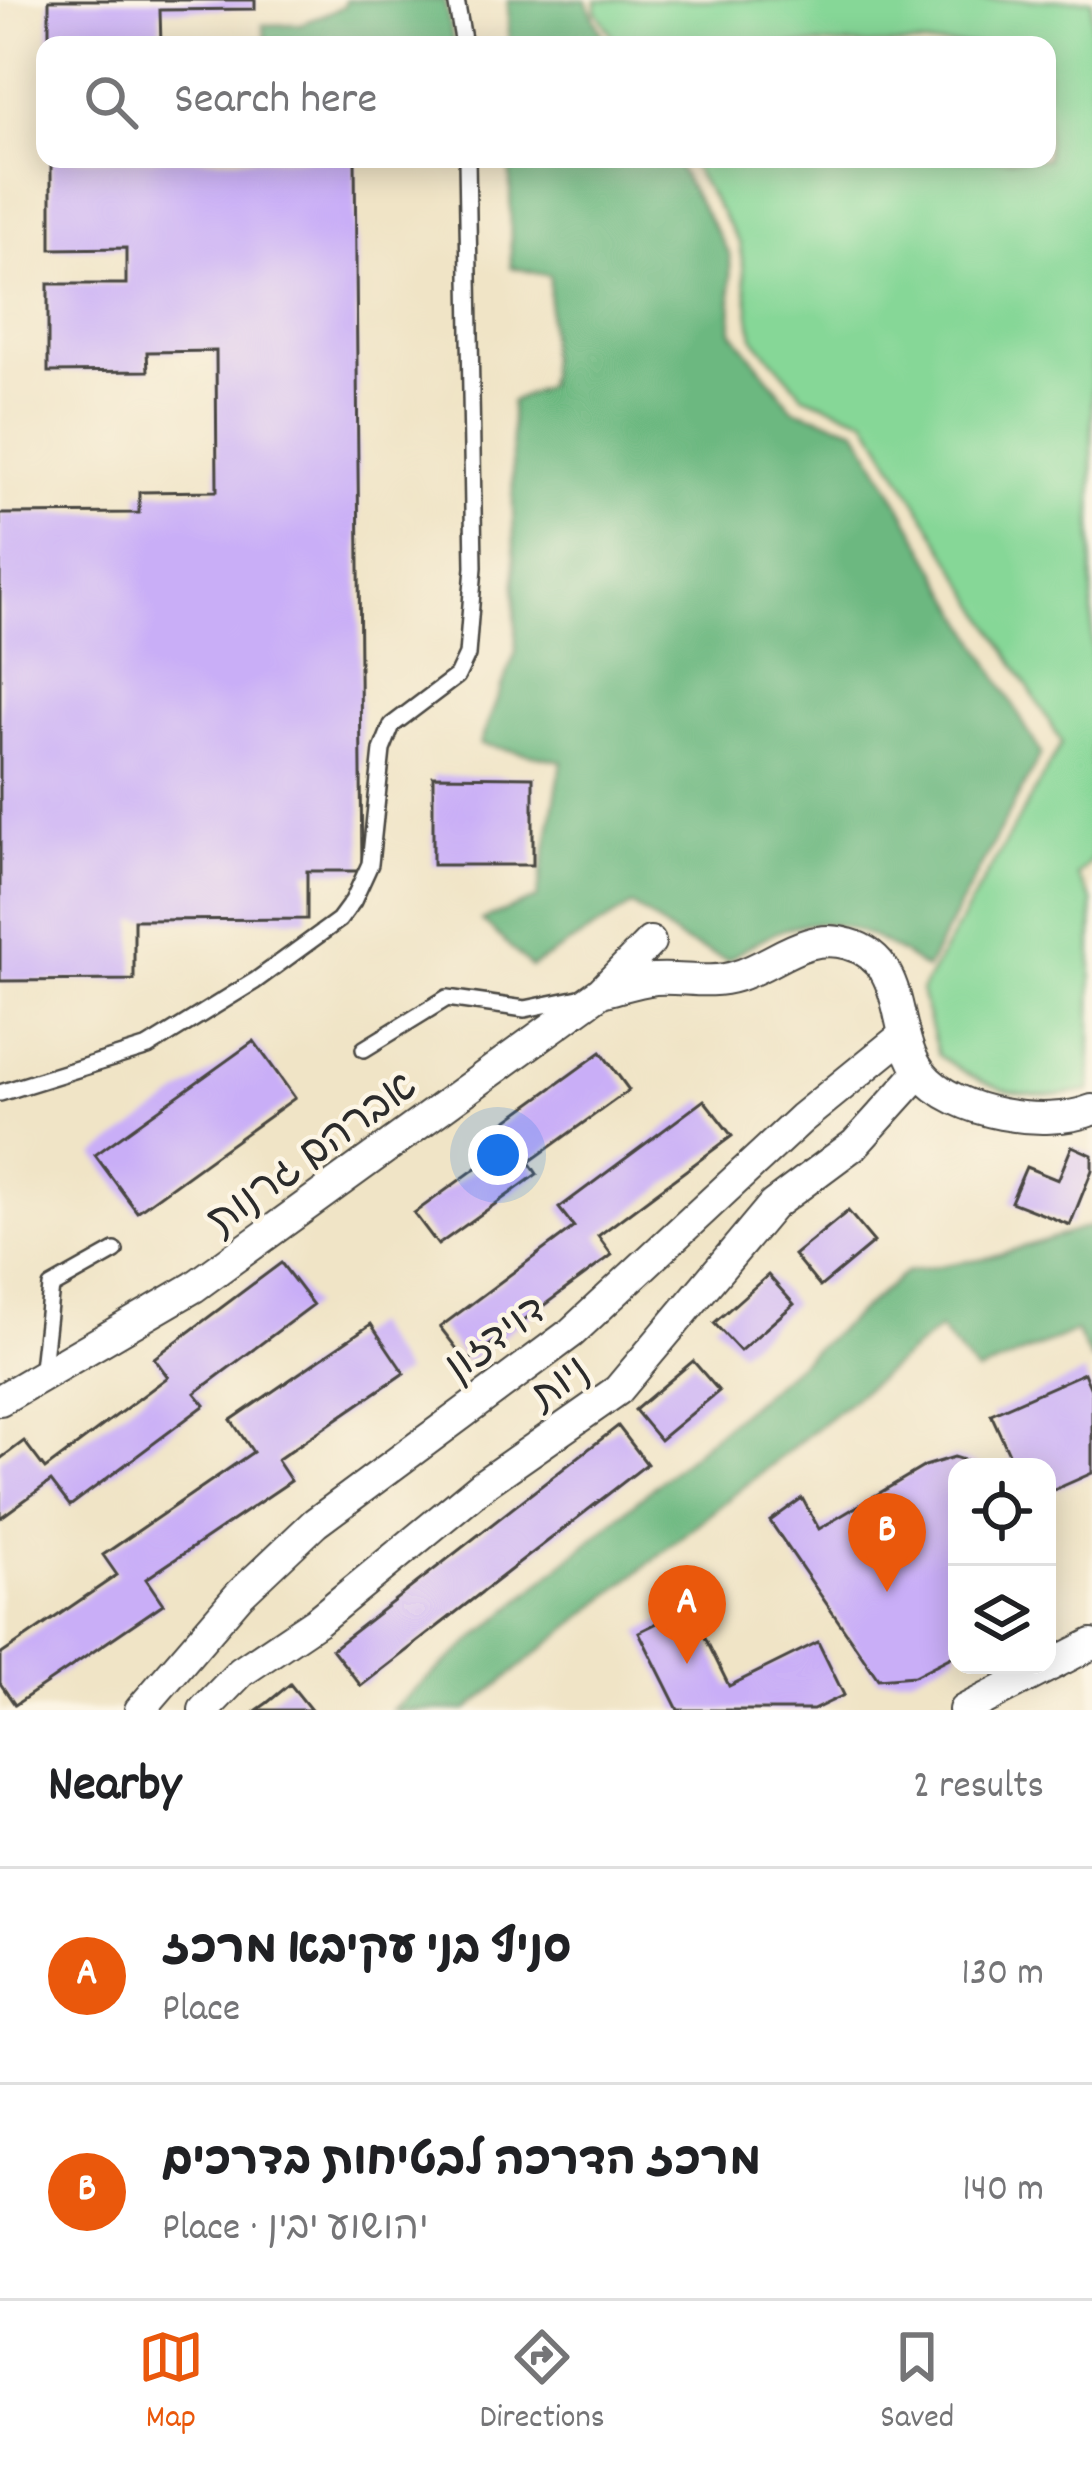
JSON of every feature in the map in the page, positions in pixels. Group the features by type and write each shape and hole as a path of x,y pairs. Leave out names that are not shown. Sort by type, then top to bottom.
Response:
{"street":[{"name":"אברהם גרנות","path":"0,1400 194,1287 601,992 650,942"},
{"path":"601,992 654,980 715,981 741,975 804,944 848,944 869,954 886,973 898,995 904,1035 920,1072 939,1089 995,1112 1037,1121 1092,1110"},
{"name":"דוידזון","path":"140,1710 213,1623 315,1523 571,1333 802,1118 904,1035"},
{"name":"ניות","path":"205,1710 241,1672 317,1622 484,1483 618,1390 772,1205 855,1144 920,1072"},
{"path":"964,1710 1092,1645"}],"lane":[{"path":"456,0 462,36"},
{"path":"0,1094 148,1047 255,981 339,920 353,902 370,864 382,749 392,724 458,676 467,655 474,567 467,168"},
{"path":"364,1049 447,998 525,1009 601,992"},
{"path":"40,1380 51,1287 115,1251"}],"green space":[{"path":"345,0 444,0 452,36 265,36 263,25 301,24 344,7"},
{"path":"508,0 586,0 603,36 509,36"},
{"path":"596,0 1092,0 1092,859 1077,876 1092,901 1090,1091 1047,1095 1010,1091 975,1078 938,1055 921,991 1062,743 866,419 804,396 753,337 740,244 694,168 1056,168 1056,36 612,36 596,10"},
{"path":"510,168 678,168 730,255 732,331 793,409 857,429 1041,754 926,969 874,937 827,924 781,930 728,960 682,941 633,905 531,967 482,920 537,899 562,761 480,744 516,651 511,402 548,385 550,276 511,267"},
{"path":"1092,1226 1092,1362 1076,1331 977,1373 939,1329 467,1710 391,1710 906,1272 990,1257"}],"building":[{"path":"49,0 255,0 255,9 160,10 161,36 49,36"},
{"path":"51,168 355,168 362,871 307,871 307,919 134,920 134,980 0,981 0,514 139,513 139,492 217,491 216,351 147,352 148,371 48,372 48,284 126,284 126,248 51,249"},
{"path":"433,776 533,777 533,865 433,865"},
{"path":"254,1041 295,1098 137,1212 95,1155"},
{"path":"601,1052 629,1090 529,1162 537,1174 438,1245 414,1213 500,1151 488,1134"},
{"path":"704,1100 732,1136 598,1236 612,1255 467,1362 440,1327 574,1227 559,1208"},
{"path":"1072,1146 1092,1155 1092,1170 1070,1225 1011,1202 1026,1167 1058,1180"},
{"path":"848,1211 874,1242 820,1287 794,1255"},
{"path":"281,1263 313,1305 195,1393 205,1405 70,1506 51,1481 0,1518 0,1459 24,1441 45,1469 168,1377 154,1358"},
{"path":"768,1275 794,1304 740,1351 714,1323"},
{"path":"371,1324 404,1373 277,1460 291,1481 146,1579 163,1604 15,1705 0,1683 0,1655 117,1575 103,1555 253,1452 231,1420"},
{"path":"693,1361 719,1391 660,1440 635,1410"},
{"path":"1084,1373 1092,1392 1092,1473 1056,1489 1056,1458 1011,1458 991,1414"},
{"path":"618,1426 647,1464 361,1686 332,1649"},
{"path":"948,1459 948,1659 914,1676 878,1679 770,1521 802,1498 819,1529 925,1466"},
{"path":"690,1607 729,1686 818,1642 844,1695 813,1710 678,1710 639,1632"},
{"path":"290,1684 311,1710 257,1710 267,1703"}],"place":[{"name":"מרכז הדרכה לבטיחות בדרכים","path":"887,1592"},
{"name":"סניף בני עקיבא מרכז","path":"687,1664"}]}
